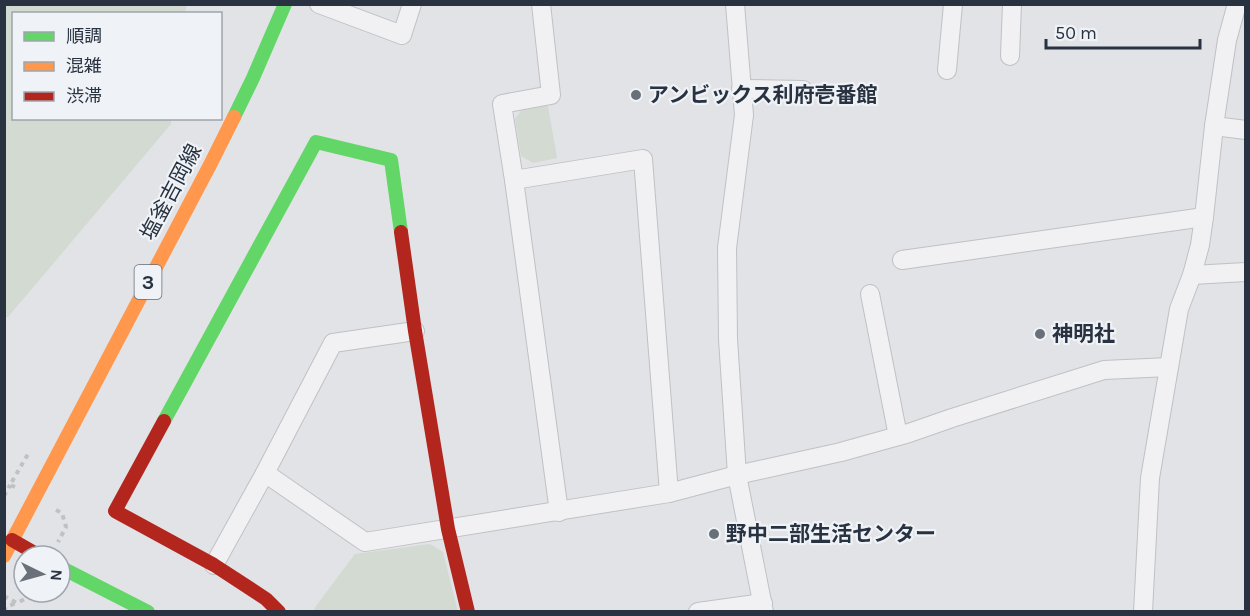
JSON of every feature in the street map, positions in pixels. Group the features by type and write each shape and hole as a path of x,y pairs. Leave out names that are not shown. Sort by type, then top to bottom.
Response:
{"street":[{"name":"塩釜吉岡線","path":"4,556 211,163 253,78 285,4"},
{"path":"319,4 402,35 412,4"},
{"path":"541,4 551,95 502,104 559,512"},
{"path":"698,612 763,607 737,475 728,339 728,248 744,116 735,4"},
{"path":"947,70 952,4"},
{"path":"1010,56 1012,4"},
{"path":"1143,612 1150,478 1179,309 1200,245 1227,40 1237,4"},
{"path":"741,89 803,90"},
{"path":"1214,126 1245,130"},
{"path":"279,612 266,599 214,565 115,511 316,142 391,160 415,331 448,529 468,612"},
{"path":"514,180 643,159 669,494"},
{"path":"902,260 1204,217"},
{"path":"1192,275 1245,272"},
{"path":"870,294 898,436"},
{"path":"214,565 333,343 415,331"},
{"path":"265,472 365,542 669,494 898,436 1104,370 1169,367"},
{"path":"12,540 19,544"},
{"path":"72,573 148,612"}],"path":[{"path":"4,496 10,485"},
{"path":"56,510 62,513 66,527 57,544"}],"shaded area":[{"path":"4,5 187,5 185,12 12,12 12,120 171,120 171,124 8,317 4,317"},
{"path":"547,101 557,158 533,163 521,156 515,119 525,105"},
{"path":"430,544 443,552 458,612 313,612 355,554"}],"traffic: fast":[{"path":"234,117 285,4"},
{"path":"164,421 316,142 391,160 401,232"},
{"path":"72,573 148,612"}],"traffic: slow":[{"path":"4,556 234,117"}],"traffic: jam":[{"path":"401,232 448,529 468,612"},
{"path":"164,421 115,511 214,565 266,599 279,612"},
{"path":"12,540 19,544"}],"place":[{"name":"アンビックス利府壱番館","path":"636,95"},
{"name":"神明社","path":"1040,334"},
{"name":"野中二部生活センター","path":"714,534"}]}
